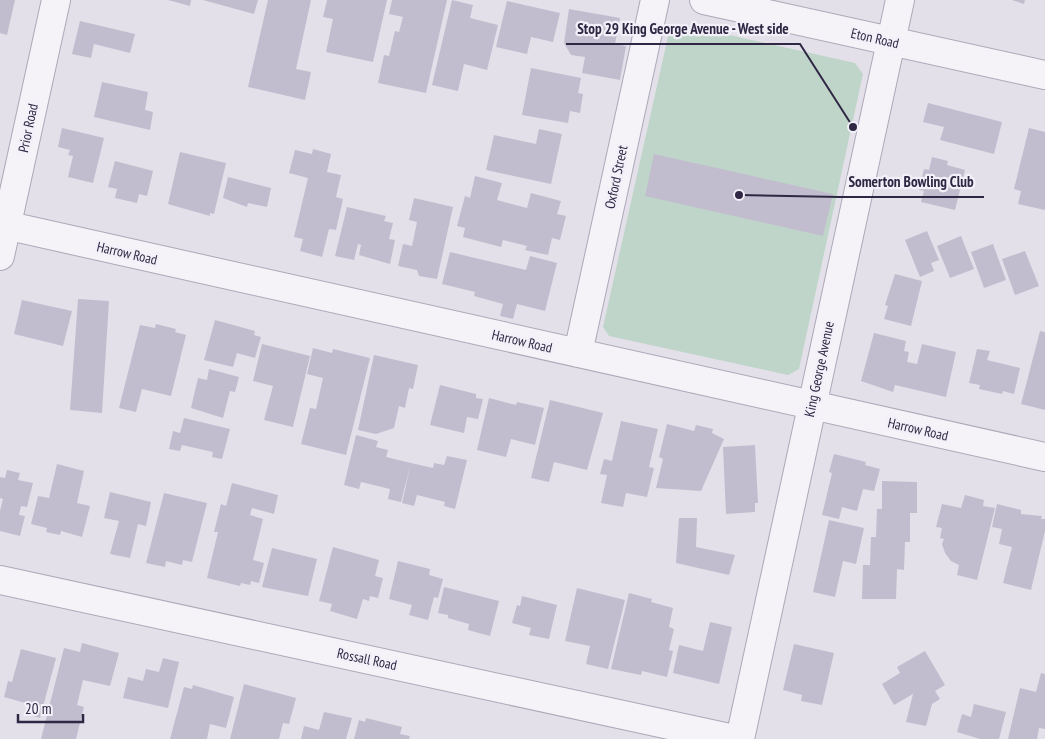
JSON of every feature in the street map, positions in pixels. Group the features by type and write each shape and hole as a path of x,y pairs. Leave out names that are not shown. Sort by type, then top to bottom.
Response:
{"street":[{"name":"Prior Road","path":"0,256 3,225 56,0"},
{"name":"Oxford Street","path":"578,353 655,0"},
{"name":"Eton Road","path":"704,0 1045,76"},
{"name":"King George Avenue","path":"740,739 900,0"},
{"name":"Harrow Road","path":"3,225 1045,457"},
{"name":"Rossall Road","path":"0,580 734,739"}],"green space":[{"path":"680,24 855,63 863,74 799,369 788,375 609,336 603,327 669,32"}],"building":[{"path":"0,0 15,0 7,35 0,33"},
{"path":"168,0 191,0 190,6"},
{"path":"203,0 258,0 254,14"},
{"path":"268,0 311,0 296,69 311,72 305,100 248,87"},
{"path":"327,0 387,0 373,62 326,52 333,19 323,17"},
{"path":"392,0 447,0 426,93 378,83 384,55 389,56 395,31 399,32 403,17 389,14"},
{"path":"452,0 473,5 470,18 498,25 487,70 464,64 458,91 432,85"},
{"path":"1012,0 1025,0 1024,4"},
{"path":"507,1 560,13 553,42 531,37 527,54 496,47"},
{"path":"569,9 620,18 615,44 626,46 620,80 582,73 585,57 571,55 564,43"},
{"path":"80,21 135,34 130,53 94,44 91,58 72,54"},
{"path":"531,68 581,78 578,93 583,94 580,113 570,111 568,123 522,115"},
{"path":"102,82 148,92 145,110 153,112 150,130 94,117"},
{"path":"928,103 1002,122 994,154 940,140 944,127 923,122"},
{"path":"62,128 104,138 93,183 68,177 73,156 68,155 70,150 58,147"},
{"path":"1029,128 1045,132 1045,210 1018,204 1021,191 1014,189"},
{"path":"539,129 562,134 551,184 486,170 494,135 536,144"},
{"path":"313,149 331,154 327,172 341,175 336,197 343,199 336,230 329,229 322,257 300,251 303,239 294,237 308,178 289,173 295,150 312,154"},
{"path":"180,152 226,163 214,214 210,213 210,216 168,204"},
{"path":"654,154 833,194 823,236 645,196"},
{"path":"932,157 948,161 947,165 965,170 955,210 921,202 924,191 919,190 924,169 929,170"},
{"path":"115,161 153,171 147,196 139,194 137,203 115,198 117,189 108,187"},
{"path":"475,176 502,183 497,200 527,208 531,193 561,201 557,214 566,216 560,240 552,238 548,255 525,250 527,246 503,240 501,247 463,237 465,228 457,226 465,196 470,198"},
{"path":"228,177 271,188 267,207 248,203 247,207 223,198"},
{"path":"414,198 453,207 437,279 419,276 417,270 398,266 403,244 412,246 417,222 409,220"},
{"path":"347,207 386,216 384,221 393,223 389,239 395,240 390,264 359,255 361,245 358,244 354,260 335,256"},
{"path":"927,231 939,260 931,263 934,271 920,277 905,240"},
{"path":"961,236 974,269 950,278 937,246"},
{"path":"993,244 1006,280 984,288 971,252"},
{"path":"1025,251 1039,286 1015,295 1002,259"},
{"path":"450,252 526,270 530,256 557,263 545,311 517,304 513,319 500,316 503,304 474,296 475,292 442,284"},
{"path":"895,274 922,281 911,326 884,319 888,306 885,305"},
{"path":"78,299 109,301 102,413 70,410"},
{"path":"22,300 72,311 63,346 14,334"},
{"path":"215,320 255,331 254,335 261,337 255,358 237,353 233,367 204,360"},
{"path":"156,324 176,329 175,332 186,335 171,396 142,389 136,412 119,408 140,325 155,328"},
{"path":"1040,331 1045,332 1045,410 1021,404"},
{"path":"874,333 906,341 904,351 909,352 907,362 917,364 922,344 956,352 946,397 895,385 893,392 861,381"},
{"path":"262,344 310,356 293,427 264,420 273,386 253,381"},
{"path":"313,348 332,353 333,349 370,358 346,455 301,444 310,408 316,409 323,378 307,374"},
{"path":"977,349 990,351 987,360 1020,368 1014,394 1003,391 1002,394 979,389 980,385 969,383"},
{"path":"374,355 418,365 413,389 409,388 405,408 399,406 394,428 376,434 358,430"},
{"path":"209,369 239,377 235,392 230,391 223,418 191,408 198,378 207,380"},
{"path":"440,385 476,394 476,398 483,399 478,419 467,417 464,433 430,425"},
{"path":"489,398 516,405 517,402 544,408 535,445 511,439 506,457 477,450"},
{"path":"550,400 603,413 587,470 554,462 549,482 531,478"},
{"path":"184,418 230,429 222,459 212,457 213,452 182,445 180,451 169,449 173,431 180,433"},
{"path":"621,421 658,429 649,467 654,468 647,497 626,493 623,507 601,503 607,475 600,474 604,459 612,461"},
{"path":"667,424 694,431 696,425 713,429 712,433 724,439 701,491 656,488 663,459 659,457"},
{"path":"356,435 378,441 376,447 388,450 386,457 411,463 401,502 388,499 390,489 361,482 359,489 344,485"},
{"path":"755,445 758,503 755,503 755,512 726,514 723,447"},
{"path":"834,454 866,462 865,465 880,469 874,491 863,489 857,511 842,507 839,519 822,515 832,473 829,472"},
{"path":"447,456 467,460 455,509 444,506 445,502 417,495 414,506 402,503 411,463 433,468 434,463 444,465"},
{"path":"57,464 84,471 77,503 90,506 82,537 61,531 60,535 46,532 47,528 31,524 38,496 49,498"},
{"path":"7,470 20,473 18,480 33,483 27,507 21,506 19,515 25,516 20,536 0,531 0,511 3,499 0,498 0,477 5,478"},
{"path":"882,481 917,482 917,513 910,513 910,542 905,542 904,570 897,569 896,599 862,599 863,565 870,565 871,537 876,537 877,509 882,509"},
{"path":"232,483 278,495 274,514 252,508 250,515 263,519 253,560 264,563 259,583 251,581 250,585 241,583 240,586 207,578 218,532 214,532 221,504 226,506"},
{"path":"110,492 151,502 146,526 138,524 130,558 110,554 119,521 104,518"},
{"path":"164,493 207,503 192,562 183,560 182,565 166,561 165,567 146,563"},
{"path":"965,495 984,500 983,506 995,508 977,580 957,575 959,565 951,561 945,553 942,544 944,539 940,538 942,528 936,527 942,504 961,508"},
{"path":"997,504 1021,510 1021,514 1042,516 1041,519 1045,519 1045,531 1031,590 1003,583 1012,547 999,544 1002,529 992,527"},
{"path":"679,518 697,518 696,547 735,555 729,575 676,563"},
{"path":"829,520 864,528 856,564 843,561 835,597 813,592"},
{"path":"333,547 379,560 375,576 383,578 378,598 370,596 369,601 363,599 357,619 330,611 332,604 319,601"},
{"path":"272,548 317,559 308,596 262,587"},
{"path":"398,561 430,569 429,575 443,579 438,598 434,597 428,620 409,615 412,605 389,599"},
{"path":"444,587 499,601 490,636 468,630 469,624 438,613"},
{"path":"577,588 625,600 608,669 586,664 590,646 565,641"},
{"path":"629,593 652,599 651,602 673,608 669,627 674,629 669,650 673,651 667,677 642,671 641,675 611,669"},
{"path":"522,596 557,605 549,639 529,635 531,628 512,623 517,605 520,606"},
{"path":"710,622 732,627 719,684 673,673 679,645 703,651"},
{"path":"82,643 119,653 110,686 83,680 77,705 84,707 76,739 41,739 64,648 80,652"},
{"path":"794,644 834,653 822,705 801,701 802,695 783,690"},
{"path":"21,649 56,658 40,718 27,714 29,704 4,697 8,681 12,682"},
{"path":"925,651 945,685 935,691 940,699 932,704 926,726 906,722 913,694 894,705 882,684 900,673 897,667"},
{"path":"163,658 179,662 168,708 123,698 128,677 143,681 146,669 159,672"},
{"path":"1041,673 1045,674 1045,729 1039,728 1037,739 1008,739 1020,688 1036,692"},
{"path":"244,684 296,698 289,724 283,723 279,739 230,739"},
{"path":"193,685 234,697 226,728 210,724 207,739 170,739 184,687 192,689"},
{"path":"974,704 1006,712 999,739 980,739 957,732 962,714 971,717"},
{"path":"324,712 352,718 346,739 301,739 304,726 319,730"},
{"path":"366,718 402,727 400,734 410,736 409,739 354,739 359,720 365,722"}],"place":[{"name":"Stop 29 King George Avenue - West side","path":"853,127"},
{"name":"Somerton Bowling Club","path":"739,195"}]}
